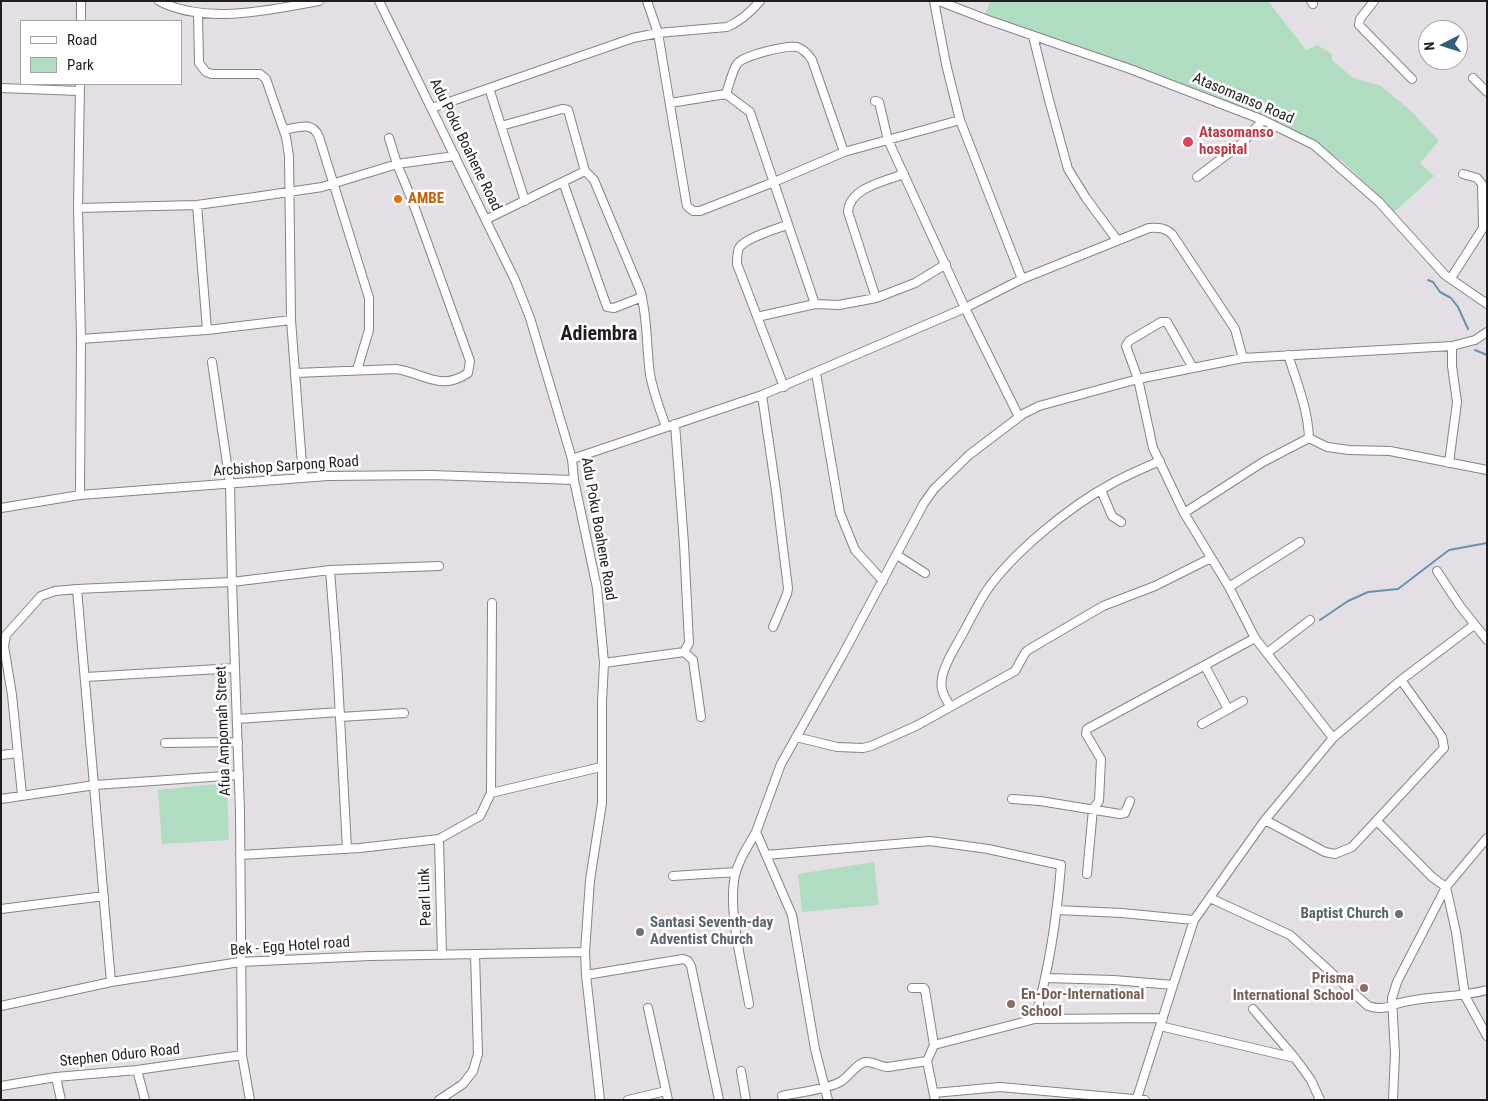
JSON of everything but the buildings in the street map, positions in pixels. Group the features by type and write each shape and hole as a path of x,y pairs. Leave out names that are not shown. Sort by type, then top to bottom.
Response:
{"street":[{"path":"81,1 81,20"},
{"path":"159,1 180,10 227,14 320,1"},
{"name":"Adu Poku Boahene Road","path":"379,1 512,272 530,318 572,459 574,480 596,588 604,664 601,767 602,803 590,880 585,952 600,1100"},
{"path":"647,1 658,33 686,201 689,208 693,211 700,211 844,152 960,120"},
{"path":"432,108 633,38 658,33 727,27 737,23 749,14 760,1"},
{"path":"934,1 946,64 960,120 1022,279"},
{"name":"Atasomanso Road","path":"939,1 1133,70 1263,120 1314,145 1379,202 1445,275 1487,304"},
{"path":"1374,1 1360,19 1359,25 1412,78"},
{"path":"198,13 200,65 206,72 212,74 263,76 269,83 273,103 288,147 291,320 303,478"},
{"path":"1033,36 1068,170 1117,240"},
{"path":"726,94 736,66 741,61 756,54 794,47 804,50 812,60 844,152"},
{"path":"1473,78 1487,92"},
{"path":"1,88 80,87 78,208 80,495"},
{"path":"489,88 525,200"},
{"path":"670,103 726,94 746,108 752,116 815,304"},
{"path":"874,100 879,102 888,140 1019,417"},
{"path":"501,126 565,108 569,113 585,171 594,180 642,297 650,373 666,427"},
{"path":"1197,178 1241,144 1263,120"},
{"path":"281,123 285,130 306,126 315,129 319,137 368,298 369,330 357,370"},
{"path":"295,373 357,370 405,371 439,382 450,382 466,376 470,370 470,362 389,138"},
{"path":"78,208 197,205 333,184 397,164 455,156"},
{"path":"487,219 585,171"},
{"path":"876,298 848,212 848,205 854,196 861,191 904,174"},
{"path":"1451,278 1485,225 1481,180 1463,174"},
{"path":"563,182 608,307 614,308 642,297"},
{"path":"197,205 207,330"},
{"path":"784,386 738,264 739,249 747,241 788,225"},
{"path":"572,459 762,395 966,308 1022,279 1149,228 1159,227 1166,229 1172,234 1235,329 1244,358"},
{"path":"757,317 815,304 839,305 876,298 915,283 946,264"},
{"path":"80,339 207,330 291,320"},
{"path":"1193,368 1170,324 1164,321 1127,343 1126,348 1138,379 1150,435 1184,513 1229,586 1255,638 1333,738"},
{"path":"749,1004 733,914 736,872 756,832 781,764 842,656 924,503 934,489 970,455 1019,417 1039,406 1138,379 1244,358 1452,346 1475,340 1487,332"},
{"path":"1449,463 1457,402 1452,366 1452,346"},
{"path":"1288,355 1302,398 1309,438"},
{"name":"Afua Ampomah Street","path":"212,362 230,484 239,775 242,1055 250,1100"},
{"path":"816,373 840,513 855,550 883,581"},
{"path":"762,395 788,588 773,627"},
{"path":"675,424 689,643 684,652"},
{"path":"1309,438 1328,447 1349,450 1390,451 1487,470"},
{"path":"1184,513 1263,462 1309,438"},
{"path":"950,706 942,692 941,681 949,658 986,592 1013,561 1082,501 1160,461"},
{"name":"Arcbishop Sarpong Road","path":"1,508 80,495 303,478 431,474 574,480"},
{"path":"1101,490 1112,516 1121,522"},
{"path":"1229,586 1300,542"},
{"path":"896,554 925,573"},
{"path":"796,737 837,747 863,748 871,746 916,726 1015,671 1028,650 1095,611 1155,586 1212,558"},
{"path":"22,795 12,695 4,646 6,636 41,596 55,591 232,582 330,570 439,566"},
{"path":"330,570 347,849"},
{"path":"1437,571 1474,626 1487,640"},
{"path":"78,589 111,982"},
{"path":"240,855 347,849 439,839 480,816 491,793 492,603"},
{"path":"1267,653 1310,620"},
{"path":"912,988 924,988 925,990 934,1045 928,1061 935,1096 1000,1087 1141,1099 1160,1026 1194,920 1265,820 1333,738 1401,680 1474,626"},
{"path":"1087,874 1093,809 1099,800 1100,759 1086,734 1088,727 1255,638"},
{"path":"604,664 684,652"},
{"path":"684,652 693,660 701,717"},
{"path":"1205,666 1228,709"},
{"path":"86,677 235,668"},
{"path":"1265,820 1329,854 1352,847 1444,748 1442,737 1401,680"},
{"path":"1202,724 1243,701"},
{"path":"237,719 404,713"},
{"path":"165,743 238,742"},
{"path":"1,755 18,753"},
{"path":"491,793 601,767"},
{"path":"1,799 95,785 239,775"},
{"path":"1012,798 1123,814 1130,801"},
{"path":"1377,821 1432,877 1446,887 1456,932 1465,996 1487,1036"},
{"path":"756,832 788,902 792,915 815,1049 826,1086 828,1100"},
{"path":"1393,1100 1395,1054 1392,998 1397,982 1446,887 1487,838"},
{"name":"Pearl Link","path":"439,839 442,955"},
{"path":"766,855 930,841 988,849 1061,865 1046,978 1035,1019"},
{"path":"673,876 736,872"},
{"path":"1,909 104,896"},
{"path":"1210,898 1290,935 1368,1006 1378,1009 1407,1001 1465,996 1487,990"},
{"path":"1056,910 1122,913 1194,920"},
{"name":"Bek - Egg Hotel road","path":"1,1006 111,982 240,962 370,956 585,952"},
{"path":"440,1100 463,1084 473,1070 478,1054 475,954"},
{"path":"586,976 683,960 688,961 691,966 719,1100"},
{"path":"1046,978 1114,980 1173,985"},
{"path":"628,1100 667,1096 648,1008"},
{"path":"1253,1009 1296,1058 1320,1100"},
{"path":"934,1045 1035,1019 1163,1018"},
{"path":"1160,1026 1296,1058"},
{"name":"Stephen Oduro Road","path":"1,1086 56,1077 137,1070 242,1055"},
{"path":"782,1096 838,1084 849,1078 856,1068 865,1062 888,1067 928,1061"},
{"path":"137,1070 145,1100"},
{"path":"741,1071 746,1100"},
{"path":"56,1077 61,1100"}],"green space":[{"path":"990,1 1268,1 1306,50 1317,45 1332,54 1332,60 1353,78 1381,86 1410,110 1439,141 1420,163 1434,176 1393,213 1375,192 1342,161 1313,142 1252,112 1187,86 985,16"},
{"path":"227,783 229,840 162,844 158,790"},
{"path":"874,862 879,905 802,912 798,874"}],"waterway":[{"path":"1428,280 1433,282 1440,292 1451,298 1458,307 1468,329"},
{"path":"1475,350 1487,355"},
{"path":"1320,620 1348,601 1368,592 1398,589 1449,550 1487,543"}],"place":[{"name":"Atasomanso hospital","path":"1188,142"},
{"name":"AMBE","path":"398,199"},
{"name":"Baptist Church","path":"1399,914"},
{"name":"Santasi Seventh-day Adventist Church","path":"640,932"},
{"name":"Prisma International School","path":"1364,988"},
{"name":"En-Dor-International School","path":"1011,1004"}],"district":[{"name":"Adiembra","path":"599,335"}]}
